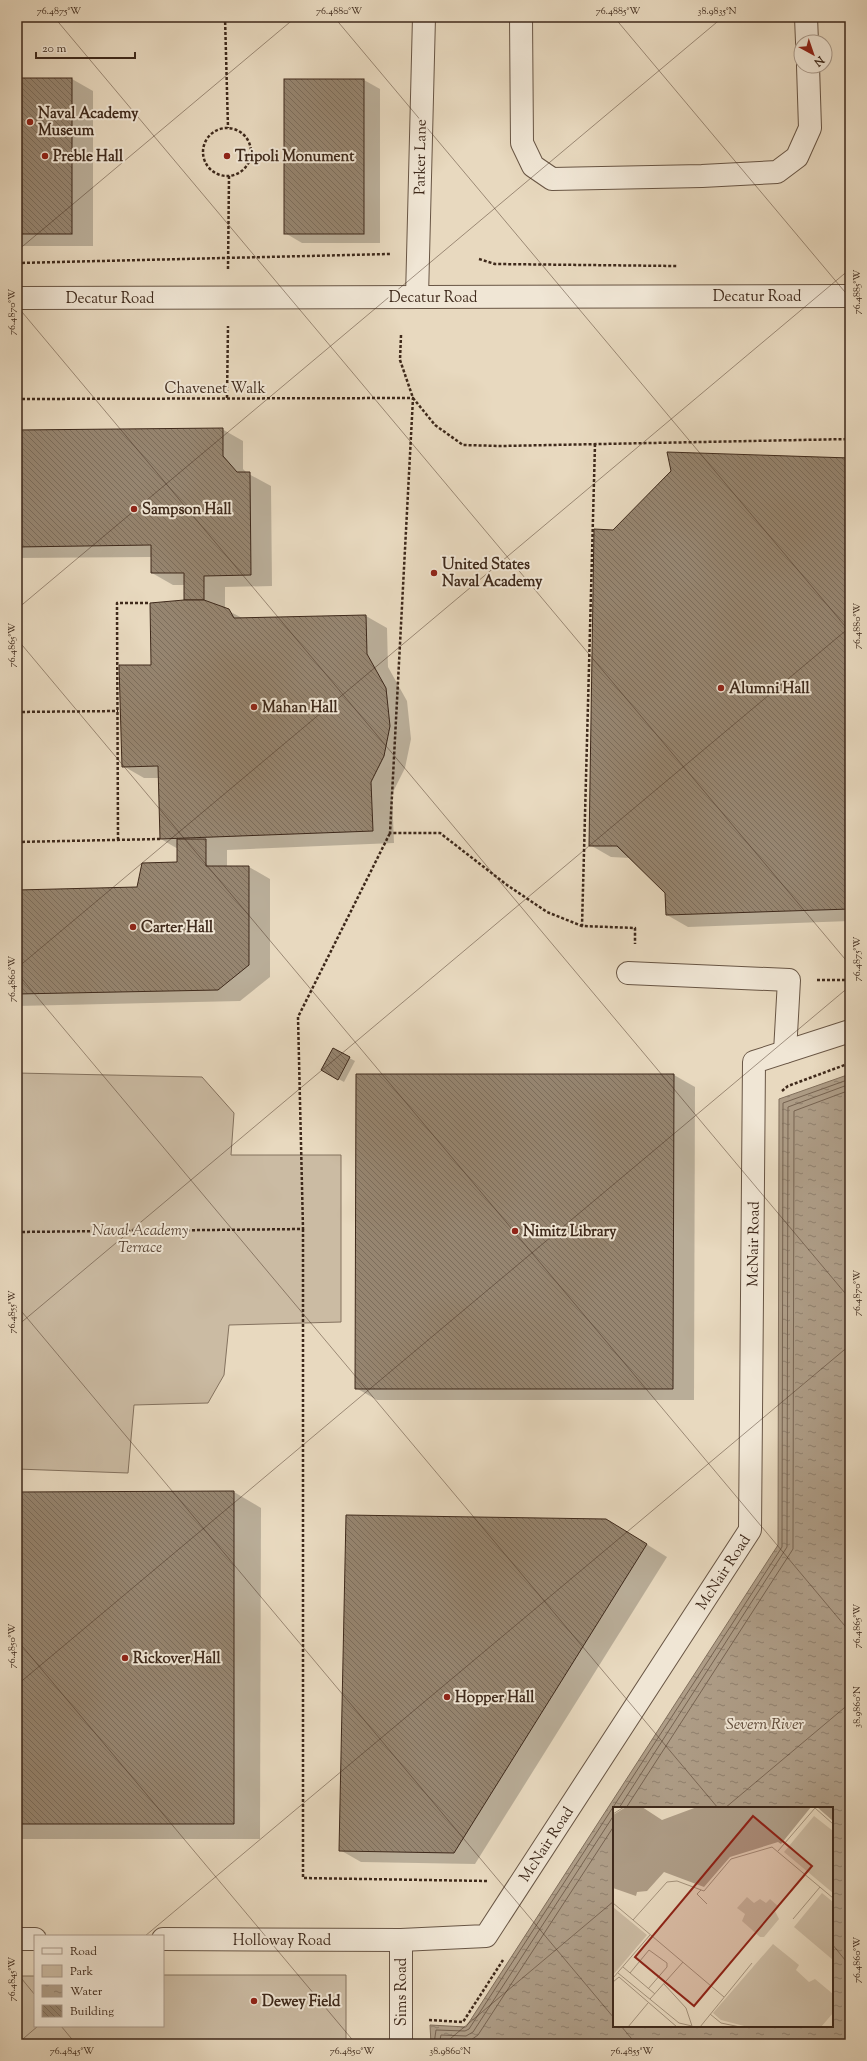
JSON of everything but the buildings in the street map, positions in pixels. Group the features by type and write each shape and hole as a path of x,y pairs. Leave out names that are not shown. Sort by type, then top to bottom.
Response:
{"street":[{"path":"521,17 522,143 533,166 552,179 702,176 777,172 797,157 810,128 808,74"},
{"path":"806,17 807,34"},
{"name":"Parker Lane","path":"417,297 424,18"},
{"name":"Decatur Road","path":"17,298 850,296"},
{"path":"631,973 789,980 784,1052 850,1031"},
{"name":"McNair Road","path":"401,1940 486,1936 750,1530 754,1062 784,1052"},
{"path":"17,1939 34,1939"},
{"name":"Holloway Road","path":"164,1939 401,1940"},
{"name":"Sims Road","path":"401,1940 401,2044"}],"path":[{"path":"225,18 228,128"},
{"path":"17,19 424,18"},
{"path":"228,128 235,130 247,139 251,154 245,168 239,173 224,176 216,174 210,169 203,154 207,139 220,129 228,128"},
{"path":"17,263 390,254"},
{"path":"479,258 495,264 679,266"},
{"path":"401,334 400,360 413,398 435,426 463,445 850,440"},
{"path":"413,398 390,833 298,1017 303,1229 303,1878 486,1882"},
{"name":"Chavenet Walk","path":"17,399 413,398"},
{"path":"582,926 595,444"},
{"path":"118,840 117,603 150,603"},
{"path":"17,712 118,711"},
{"path":"390,833 440,833 507,885 547,912 582,926 635,928 631,973"},
{"path":"17,842 160,840"},
{"path":"838,980 850,980"},
{"path":"780,1092 788,1086 850,1063"},
{"path":"17,1232 303,1229"},
{"path":"401,2020 463,2022 506,1956"}],"green space":[{"name":"Naval Academy Terrace","path":"17,1073 202,1077 234,1113 231,1155 341,1155 341,1322 229,1325 224,1375 208,1403 134,1405 128,1473 17,1469"},
{"name":"Dewey Field","path":"164,1975 346,1975 346,2044 17,2044 17,1976 34,1976 34,2027 164,2027"}],"water":[{"name":"Severn River","path":"850,1074 850,2044 431,2044 430,2025 466,2027 778,1545 779,1099"}],"place":[{"name":"Naval Academy Museum","path":"30,122"},
{"name":"Preble Hall","path":"45,156"},
{"name":"Tripoli Monument","path":"227,156"},
{"name":"Sampson Hall","path":"134,509"},
{"name":"United States Naval Academy","path":"434,573"},
{"name":"Alumni Hall","path":"721,688"},
{"name":"Mahan Hall","path":"254,707"},
{"name":"Carter Hall","path":"133,927"},
{"name":"Nimitz Library","path":"515,1231"},
{"name":"Rickover Hall","path":"125,1658"},
{"name":"Hopper Hall","path":"447,1697"},
{"name":"Dewey Field","path":"254,2001"}]}
